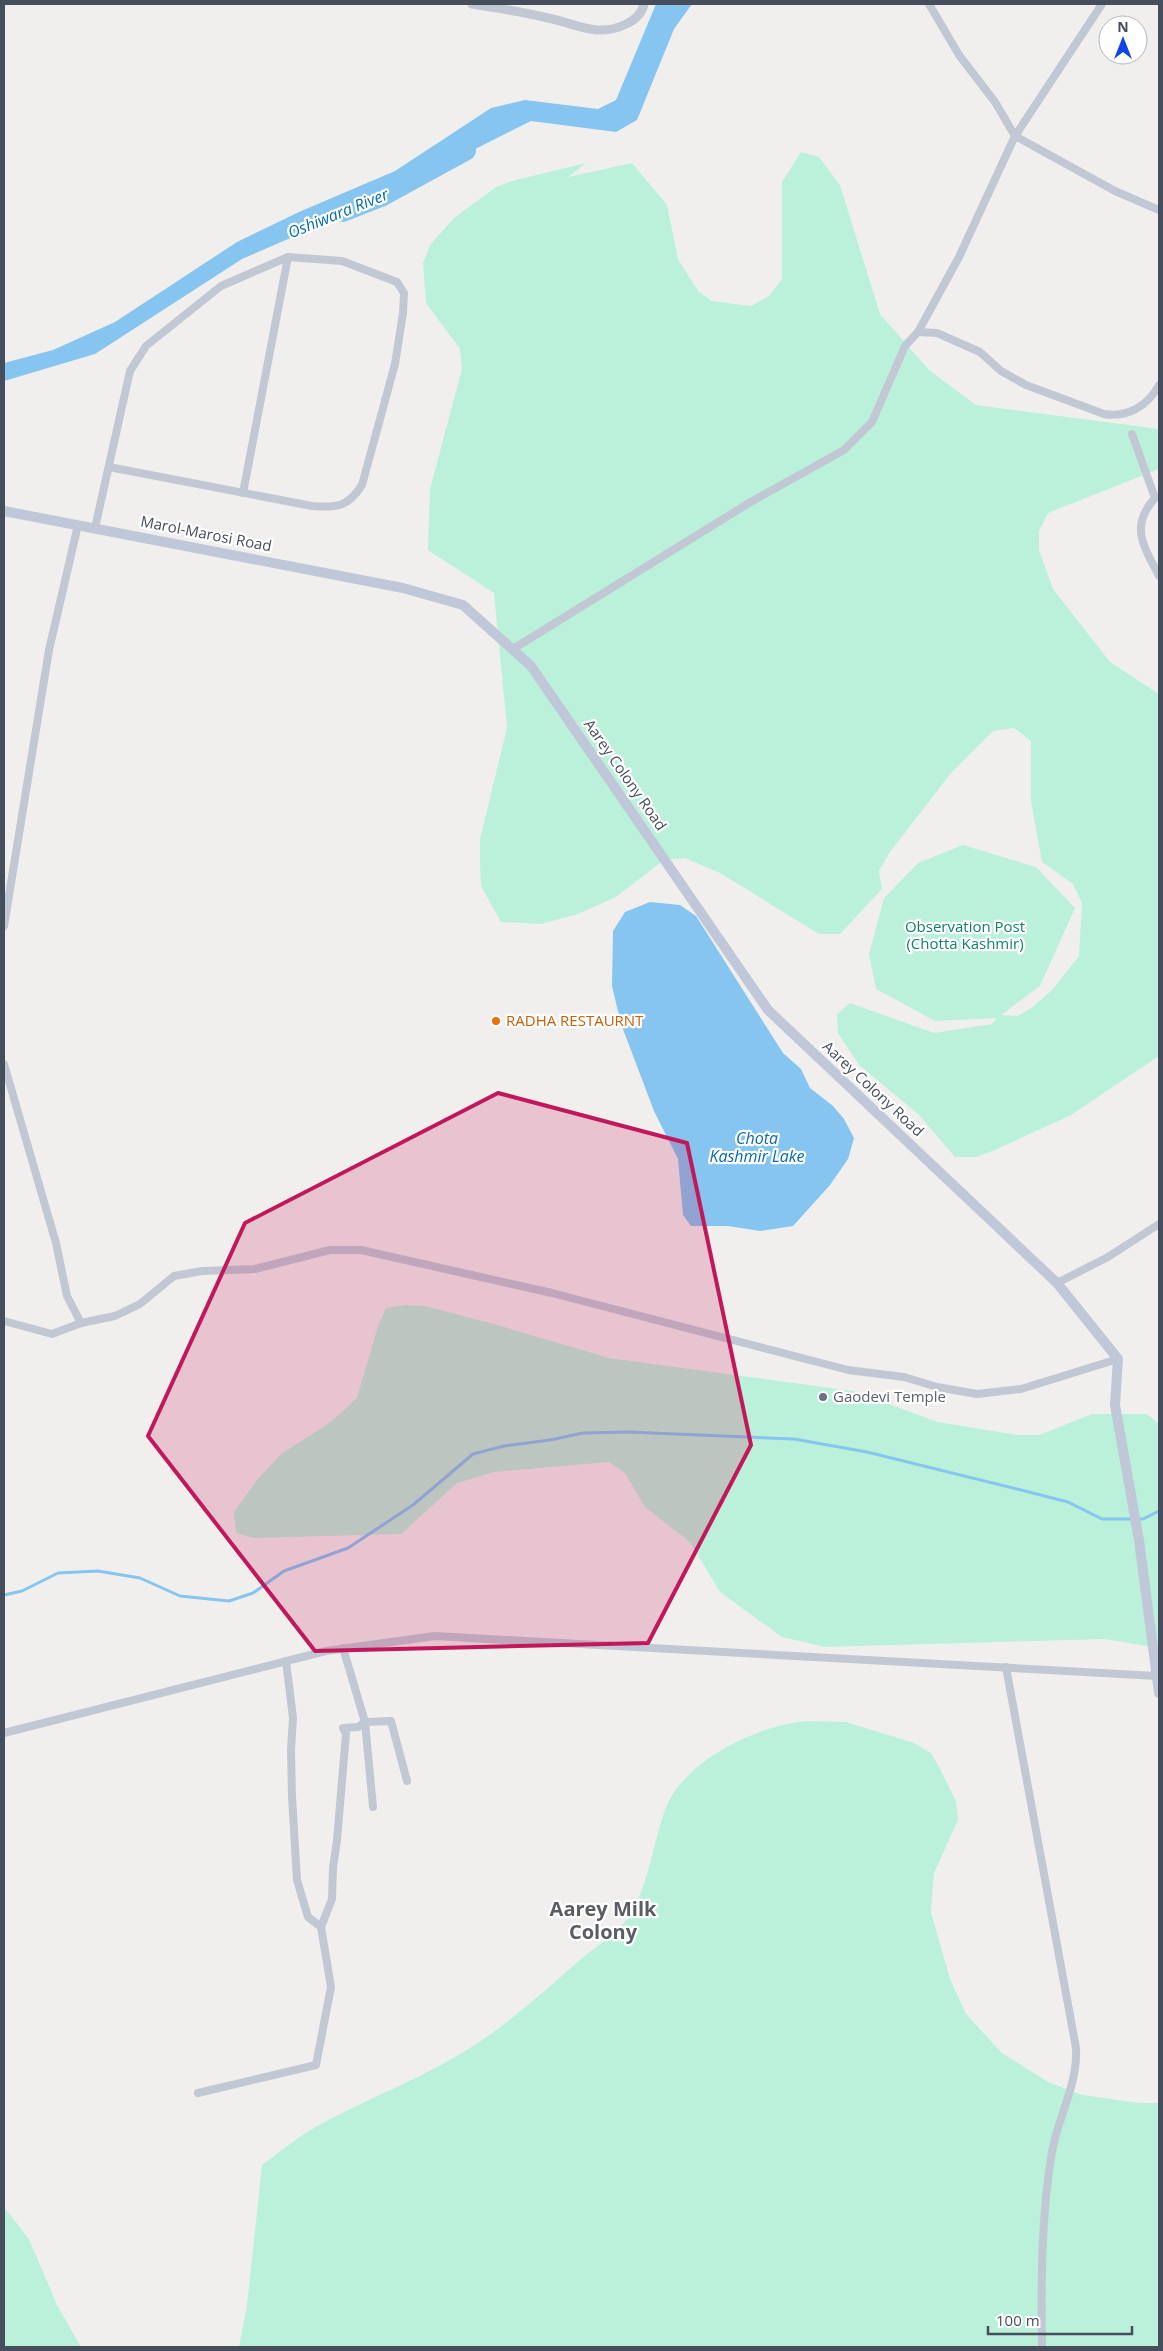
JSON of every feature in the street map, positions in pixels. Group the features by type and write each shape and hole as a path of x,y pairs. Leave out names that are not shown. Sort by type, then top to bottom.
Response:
{"main road":[{"name":"Marol-Marosi Road","path":"4,511 403,588"},
{"name":"Aarey Colony Road","path":"403,588 464,605 531,666 768,1010 1057,1283 1118,1360"},
{"path":"1118,1360 1115,1405 1139,1540 1159,1693"}],"street":[{"path":"472,4 548,18 597,30 618,28 632,20 643,8 644,4"},
{"path":"930,4 959,54 995,102 1015,136 1115,191 1159,210"},
{"path":"513,649 749,503 844,450 872,422 905,346 918,332 958,257 1015,136 1102,4"},
{"path":"95,528 130,371 146,346 221,286 288,257 342,262 397,282 404,293 403,313 395,364 362,485 354,497 342,505 330,507 312,506 109,467"},
{"path":"244,493 288,257"},
{"path":"918,332 937,333 980,352 1001,371 1026,385 1104,414 1117,416 1133,411 1159,385"},
{"path":"1132,434 1156,498 1144,511 1140,524 1146,549 1159,576"},
{"path":"4,926 49,650 78,525"},
{"path":"4,1064 56,1242 67,1296 81,1322"},
{"path":"1057,1283 1108,1257 1159,1224"},
{"path":"4,1321 52,1334 81,1322 115,1316 140,1304 174,1276 202,1271 255,1268 330,1250 361,1250 552,1293 848,1370 904,1377 937,1387 977,1394 1021,1389 1118,1360"},
{"path":"4,1733 343,1648 436,1636 1006,1666 1156,1676"},
{"path":"343,1648 365,1722 373,1807"},
{"path":"286,1661 293,1718 291,1750 292,1796 297,1880 308,1917 321,1928"},
{"path":"1006,1666 1076,2048 1076,2069 1055,2137 1048,2174 1044,2227 1042,2347"},
{"path":"198,2093 316,2065 330,1987 321,1928 332,1899 333,1868 346,1734 343,1728 358,1727 365,1722 391,1721 406,1781"}],"highlighted area":[{"path":"498,1093 687,1143 751,1445 648,1643 315,1651 148,1436 245,1223"}],"green space":[{"name":"Observation Post (Chotta Kashmir)","path":"801,152 819,157 840,185 880,314 929,370 976,405 1159,429 1159,469 1048,513 1039,531 1039,550 1053,589 1110,662 1159,694 1159,1056 1071,1115 976,1157 955,1157 918,1114 859,1065 838,1033 837,1014 850,1003 934,1033 992,1024 997,1018 935,1021 876,989 869,954 884,898 918,863 963,845 1036,867 1075,908 1040,986 1001,1015 1018,1016 1034,1006 1052,990 1079,956 1082,903 1073,884 1042,862 1031,802 1031,741 1014,728 993,731 951,773 890,852 879,871 882,889 840,934 819,934 720,873 685,858 664,860 616,897 578,914 541,924 501,922 481,886 480,839 507,728 494,593 428,550 430,489 462,369 460,349 426,303 423,263 430,245 454,218 496,187 512,181 586,163 568,177 632,163 667,205 678,259 698,291 712,301 751,306 769,296 782,279 782,182"},
{"path":"405,1305 425,1306 609,1358 853,1391 938,1422 1018,1435 1039,1435 1092,1414 1147,1414 1159,1424 1159,1648 1105,1639 825,1647 782,1637 720,1592 690,1542 645,1507 625,1473 609,1462 494,1472 457,1483 401,1534 254,1538 236,1533 234,1512 257,1480 281,1454 331,1422 357,1398 378,1326 386,1308"},
{"path":"808,1721 846,1722 914,1743 931,1753 940,1769 956,1801 958,1820 934,1873 931,1912 950,1979 966,2014 1002,2053 1048,2082 1082,2095 1140,2103 1159,2103 1159,2347 239,2347 247,2305 262,2165 314,2128 442,2065 462,2053 495,2031 545,1991 612,1935 627,1919 646,1879 667,1805 677,1788 691,1773 727,1747 748,1737 769,1729"},
{"path":"4,2207 29,2239 57,2305 81,2347 4,2347"}],"water":[{"path":"656,4 692,4 674,29 637,120 616,132 531,121 346,214 242,259 95,354 4,381 4,363 53,350 115,322 237,242 299,212 395,171 491,108 525,100 598,109 616,100"},
{"name":"Chota Kashmir Lake","path":"650,902 680,905 696,916 783,1053 801,1069 810,1088 833,1106 844,1119 854,1138 848,1159 830,1185 793,1226 760,1231 728,1226 691,1226 683,1215 678,1159 654,1111 621,1024 612,986 613,931 625,912"}],"waterway":[{"name":"Oshiwara River","path":"343,213 381,198 467,151"},
{"path":"4,1595 22,1591 58,1573 98,1571 140,1578 180,1596 229,1601 253,1593 284,1571 348,1548 413,1505 473,1454 504,1446 550,1440 583,1433 629,1432 794,1439 867,1452 1068,1502 1102,1519 1143,1519 1159,1511"}],"place":[{"name":"RADHA RESTAURNT","path":"496,1021"},
{"name":"Gaodevi Temple","path":"823,1397"}],"district":[{"name":"Aarey Milk Colony","path":"603,1920"}]}
